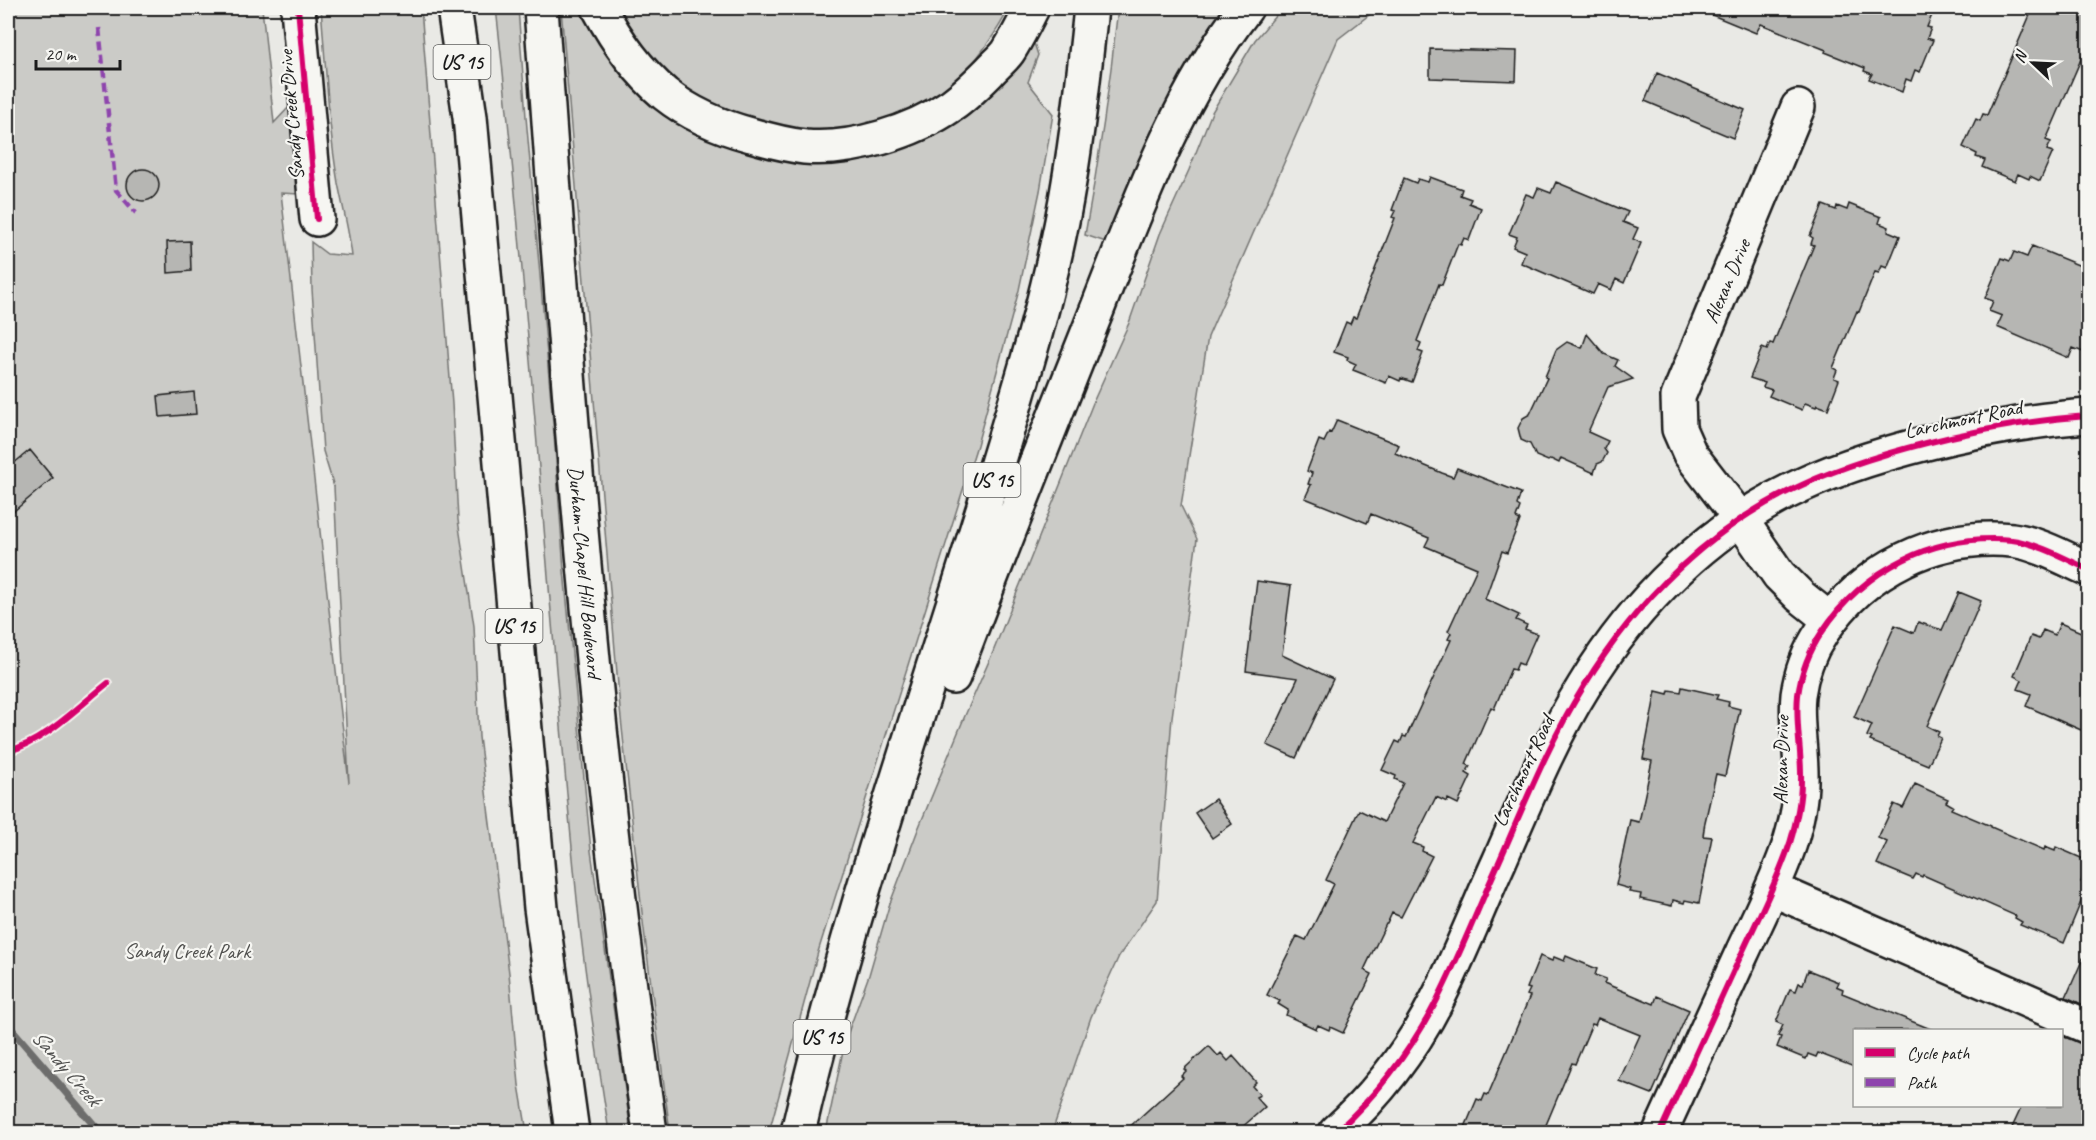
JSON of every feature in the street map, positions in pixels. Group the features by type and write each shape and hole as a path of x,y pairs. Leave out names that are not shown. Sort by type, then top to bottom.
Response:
{"main road":[{"name":"Sandy Creek Drive","path":"298,8 317,219"},
{"name":"US 15","path":"454,8 470,117 540,897 572,1132"},
{"path":"463,8 470,117"},
{"name":"Durham-Chapel Hill Boulevard","path":"541,8 557,237 603,766 630,999 650,1132"},
{"path":"599,8 614,36 639,67 665,94 688,110 731,130 805,147 844,145 882,138 918,124 952,105 1007,53 1032,8"},
{"name":"US 15","path":"798,1132 848,943 1020,387 1047,285 1069,183 1090,8"},
{"path":"848,943 857,931 996,562 1129,228 1181,112 1223,38 1246,8"},
{"name":"Alexan Drive","path":"1798,107 1678,397 1679,429 1690,454 1742,520 1779,576 1830,620"},
{"name":"Larchmont Road","path":"1336,1132 1381,1086 1437,1000 1552,743 1584,686 1614,642 1650,598 1711,541 1800,485 1890,452 1964,434 2088,416"},
{"name":"Alexan Drive","path":"1660,1132 1772,888 1791,841 1801,780 1798,695 1804,670 1815,642 1830,620 1845,601 1881,572 1903,558 1925,550 1968,540 2014,540 2051,552 2088,569"},
{"path":"1772,888 2088,1027"}],"green space":[{"name":"Sandy Creek Park","path":"8,8 262,8 274,123 291,105 299,194 281,193 349,783 334,487 323,451 311,242 327,254 352,256 332,139 321,8 421,8 452,404 458,520 474,626 479,737 509,973 519,1085 527,1132 8,1132"},
{"path":"496,8 518,8 564,571 591,851 631,1132 609,1132 582,946 519,235"},
{"path":"561,8 584,8 695,130 736,149 776,160 818,164 876,158 928,139 974,111 1016,70 1032,37 1038,55 1028,82 1053,114 1040,191 1019,290 977,445 818,952 769,1132 670,1132 643,922 620,709"},
{"path":"613,8 1009,8 993,36 970,66 956,81 928,101 897,116 862,126 826,130 790,129 755,123 722,112 692,95 653,63"},
{"path":"1118,8 1230,8 1106,242 1085,235 1104,122"},
{"path":"1282,8 1378,8 1338,39 1208,337 1181,506 1197,539 1172,717 1157,901 1119,956 1091,1017 1052,1132 826,1132 845,1041 869,975 889,906 919,827 993,652 1095,398 1129,323 1160,234 1212,112 1255,40"}],"building":[{"path":"1695,8 1914,8 1932,15 1927,27 1931,28 1927,38 1933,40 1920,72 1915,70 1911,81 1906,79 1902,92 1869,79 1872,74 1864,71 1865,68 1825,52 1826,50 1761,24 1756,33"},
{"path":"2033,8 2088,8 2088,43 2046,140 2051,142 2047,150 2053,152 2040,181 2018,174 2015,181 1982,167 1985,160 1976,157 1977,154 1963,147 1976,119 1980,121 1983,114 1987,115"},
{"path":"1430,49 1517,51 1516,81 1430,78"},
{"path":"1657,73 1745,110 1733,138 1645,101"},
{"path":"143,169 155,173 159,185 155,197 143,201 131,197 127,185 131,173"},
{"path":"1430,177 1462,189 1460,195 1471,199 1469,203 1481,208 1469,240 1464,238 1461,245 1458,244 1442,285 1439,284 1417,341 1421,343 1418,351 1423,353 1412,382 1401,378 1400,381 1389,376 1386,383 1353,370 1356,364 1347,360 1348,357 1334,352 1346,322 1350,324 1353,317 1356,318 1395,218 1392,217 1395,211 1392,210 1404,178 1416,183 1418,179 1428,182"},
{"path":"1556,182 1628,212 1623,222 1638,228 1633,239 1641,243 1624,283 1616,279 1611,290 1598,284 1593,294 1521,263 1525,252 1513,247 1517,237 1509,234 1526,194 1534,197 1538,188 1551,193"},
{"path":"1849,204 1881,217 1879,223 1889,227 1888,231 1900,236 1887,268 1882,266 1879,273 1875,272 1833,368 1837,370 1834,378 1839,380 1828,409 1805,403 1802,410 1769,396 1772,390 1763,387 1765,383 1750,378 1762,348 1767,350 1770,343 1773,344 1814,245 1811,244 1813,238 1810,236 1823,205 1836,210 1837,206 1847,210"},
{"path":"190,241 191,271 168,273 167,242"},
{"path":"2032,246 2088,269 2088,354 2073,348 2069,358 1997,327 2002,316 1989,311 1993,301 1985,298 2002,258 2010,261 2014,252 2027,257"},
{"path":"1587,334 1604,354 1618,360 1615,366 1633,379 1608,387 1588,432 1608,441 1604,449 1607,453 1602,462 1597,464 1594,473 1561,458 1559,463 1536,456 1530,444 1521,440 1518,428 1523,418 1530,414 1547,378 1545,377 1556,350 1567,342 1582,348"},
{"path":"194,392 196,414 160,417 158,396"},
{"path":"1337,420 1399,445 1395,453 1442,473 1453,477 1457,468 1521,493 1516,518 1520,520 1507,553 1502,551 1485,599 1519,615 1516,620 1527,625 1525,629 1537,634 1523,665 1518,663 1515,670 1511,669 1494,709 1491,707 1466,764 1470,766 1466,773 1471,776 1458,804 1436,797 1413,843 1423,847 1422,851 1432,856 1401,917 1392,913 1386,924 1364,970 1372,974 1343,1033 1318,1025 1316,1029 1286,1015 1288,1010 1278,1004 1280,1001 1267,995 1297,936 1306,940 1334,884 1326,880 1359,810 1384,822 1403,783 1395,779 1396,776 1382,770 1396,741 1400,743 1403,736 1406,737 1451,640 1448,639 1451,633 1448,631 1477,568 1425,546 1429,538 1371,514 1367,523 1305,498 1311,485 1308,484 1312,473 1307,471 1319,440 1324,442"},
{"path":"30,450 53,478 8,516 8,468"},
{"path":"1257,581 1291,586 1282,655 1333,679 1296,758 1267,745 1298,678 1246,671"},
{"path":"1959,592 1981,601 1927,726 1939,732 1937,736 1941,738 1928,765 1870,741 1872,738 1867,736 1872,725 1854,717 1895,625 1914,633 1918,622 1942,630"},
{"path":"2060,623 2088,635 2088,733 2026,706 2031,694 2018,689 2022,680 2014,676 2031,636 2039,639 2043,630 2055,635"},
{"path":"1682,687 1718,695 1716,699 1729,702 1728,706 1740,709 1725,776 1716,774 1705,822 1703,836 1712,837 1699,903 1673,900 1672,906 1640,899 1641,894 1629,892 1630,889 1616,885 1630,820 1639,822 1652,761 1643,759 1656,691 1668,694 1669,690 1681,692"},
{"path":"1915,784 1948,799 1946,802 1953,806 1951,809 1991,827 2044,850 2045,847 2055,851 2056,847 2088,861 2081,882 2088,885 2064,943 2020,925 2022,922 2015,918 2016,916 1923,875 1922,877 1916,874 1913,879 1877,864 1887,842 1878,838 1894,804 1903,808"},
{"path":"1215,799 1232,824 1212,838 1195,813"},
{"path":"2088,947 2088,1007 2066,997"},
{"path":"1540,956 1552,961 1554,957 1564,961 1566,956 1597,969 1595,975 1606,979 1604,983 1654,1004 1657,996 1689,1010 1652,1094 1619,1081 1640,1035 1598,1018 1595,1025 1592,1024 1575,1064 1572,1063 1543,1132 1463,1132 1477,1099 1482,1101 1485,1094 1488,1095 1530,996 1527,995 1530,989 1527,988"},
{"path":"1808,970 1838,982 1836,986 1843,989 1842,993 1931,1029 1853,1029 1853,1067 1818,1053 1816,1057 1808,1054 1806,1059 1777,1047 1781,1037 1778,1036 1783,1025 1776,1022 1790,989 1796,991 1799,983 1803,984"},
{"path":"2063,1037 2088,1045 2088,1132 2010,1132 2022,1107 2063,1107"},
{"path":"1209,1046 1218,1056 1221,1053 1228,1061 1233,1056 1256,1082 1252,1086 1260,1095 1256,1097 1265,1107 1239,1130 1236,1126 1229,1132 1124,1132 1183,1078 1181,1076 1186,1071 1184,1069"}],"waterway":[{"name":"Sandy Creek","path":"8,1025 100,1132"}],"marked path":[{"path":"99,28 116,190 136,213"}],"cycle path":[{"path":"298,8 317,219"},
{"path":"1336,1132 1366,1103 1405,1054 1437,1000 1538,773 1571,707 1604,655 1627,625 1678,569 1706,544 1769,502 1802,485 1856,463 1968,433 2036,421 2088,416"},
{"path":"1660,1132 1767,900 1790,843 1801,789 1797,716 1799,686 1814,646 1839,609 1881,573 1904,559 1956,542 1984,539 2022,542 2088,569"},
{"path":"8,751 21,747 47,732 108,683"}]}
